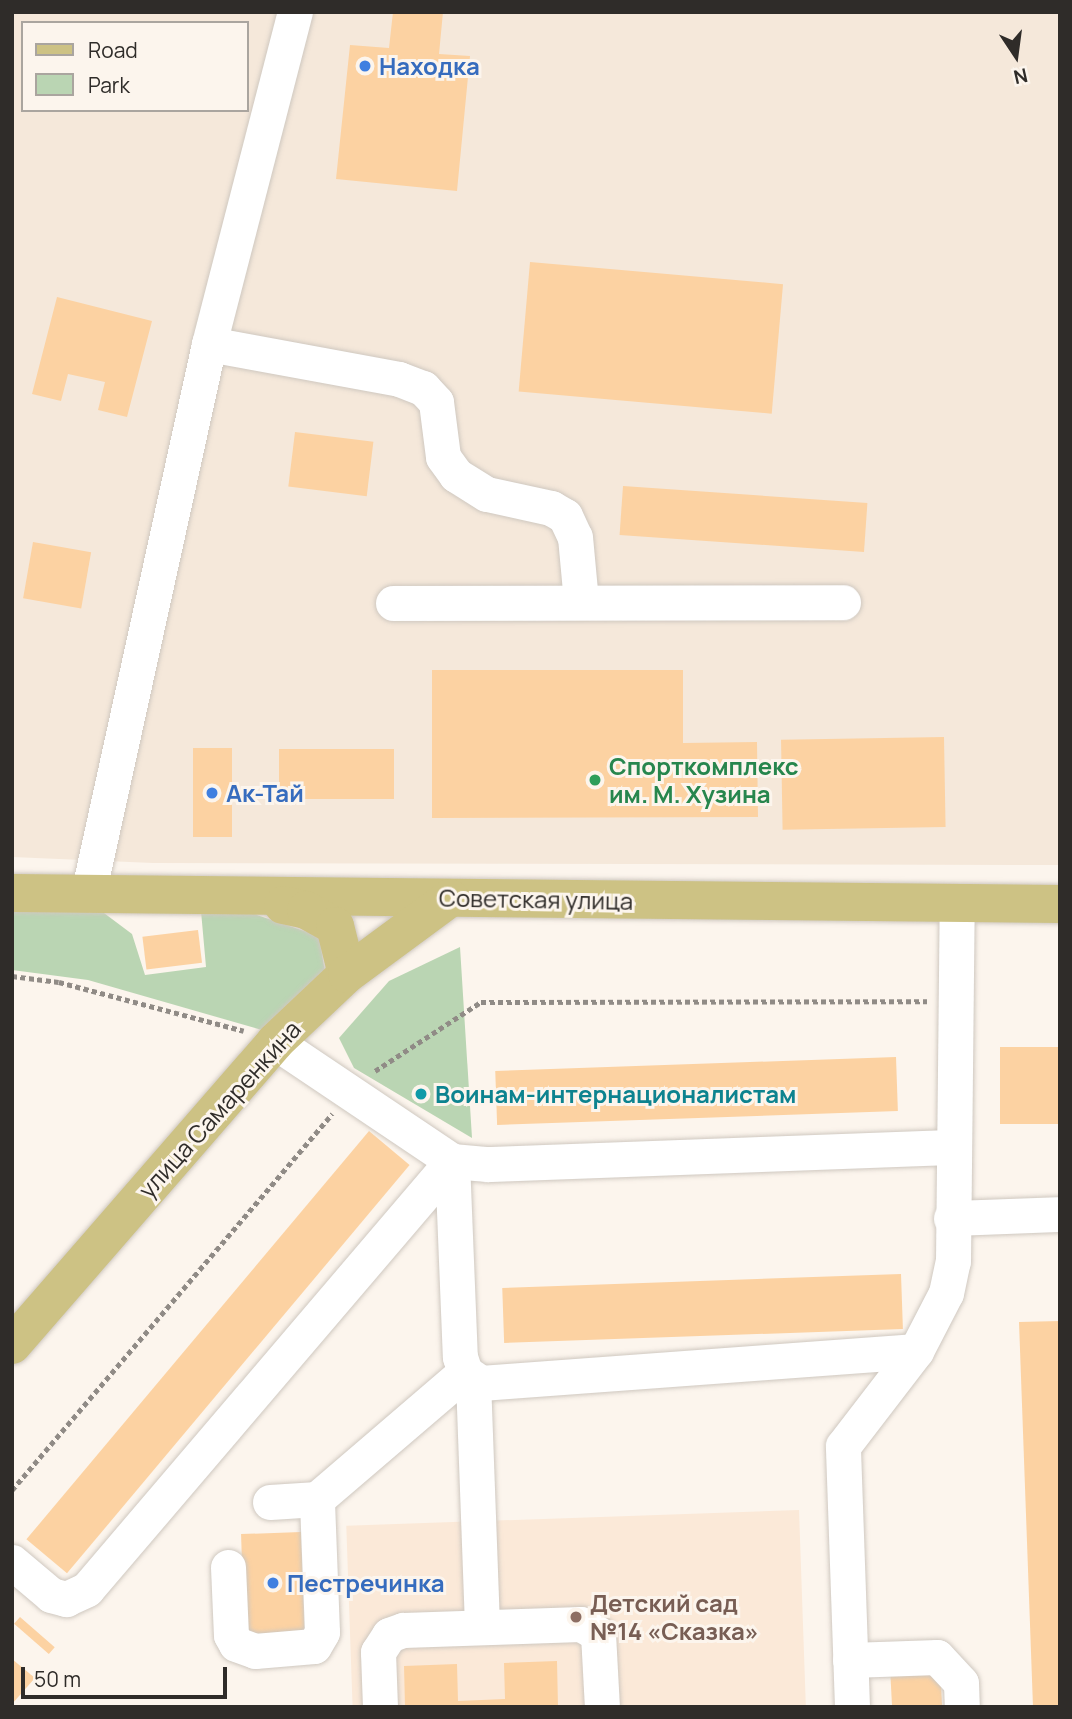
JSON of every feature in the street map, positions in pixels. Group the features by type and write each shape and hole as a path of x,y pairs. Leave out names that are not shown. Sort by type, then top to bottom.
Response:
{"main road":[{"name":"Советская улица","path":"12,893 1060,904"},
{"path":"228,896 306,910 335,926 347,974"},
{"name":"улица Самаренкина","path":"12,1345 275,1042 347,974 450,898"}],"lane":[{"path":"88,894 209,344 295,12"},
{"path":"209,344 399,379 423,388 436,402 443,457 456,475 487,494 551,508 572,525 581,602"},
{"path":"393,603 843,602"},
{"path":"852,1707 843,1446 916,1351 946,1293 953,1261 951,1218 957,903"},
{"path":"275,1042 452,1161 488,1164 953,1147"},
{"path":"452,1161 460,1357 469,1376 482,1627"},
{"path":"16,1574 51,1595 66,1599 87,1589 452,1161"},
{"path":"951,1218 1060,1214"},
{"path":"469,1376 490,1385 916,1351"},
{"path":"270,1502 317,1499 469,1376"},
{"path":"228,1567 231,1635 236,1644 255,1651 314,1646 322,1632 317,1499"},
{"path":"380,1707 378,1652 389,1635 403,1630 582,1624 592,1628 600,1644 602,1707"},
{"path":"850,1660 937,1657 961,1683 962,1707"}],"path":[{"path":"12,976 59,982 203,1017 275,1042"},
{"path":"12,1490 359,1082 481,1002 956,1001"}],"shaded area":[{"path":"12,12 1060,12 1060,865 153,863 12,857"},
{"name":"Детский сад №14 «Сказка»","path":"799,1510 806,1707 353,1707 346,1526"}],"green space":[{"path":"12,900 88,901 132,934 145,975 206,967 201,911 242,910 319,936 325,972 262,1030 88,980 12,970"},
{"path":"460,947 472,1138 354,1068 339,1038 389,981"}],"building":[{"path":"393,12 443,12 439,54 470,56 457,191 336,179 350,45 389,48"},
{"path":"530,262 783,284 772,414 519,392"},
{"path":"57,297 152,321 127,417 98,410 105,382 68,374 61,401 32,394"},
{"path":"295,432 373,442 367,496 288,487"},
{"path":"623,486 867,503 864,552 620,535"},
{"path":"33,542 91,552 81,608 23,598"},
{"name":"Спорткомплекс им. М. Хузина","path":"432,670 683,670 683,743 757,742 758,817 432,818"},
{"path":"944,737 946,827 783,830 781,740"},
{"name":"Ак-Тай","path":"193,748 232,748 232,837 193,837"},
{"path":"279,749 394,749 394,799 279,799"},
{"path":"198,930 202,963 146,970 142,937"},
{"path":"1000,1047 1060,1047 1060,1124 1000,1124"},
{"path":"896,1057 898,1111 497,1125 495,1071"},
{"path":"369,1131 410,1165 67,1573 26,1539"},
{"path":"901,1274 903,1329 504,1343 502,1288"},
{"path":"1060,1321 1060,1707 1033,1707 1019,1322"},
{"name":"Пестречинка","path":"301,1532 304,1632 245,1634 241,1534"},
{"path":"20,1617 55,1647 49,1654 14,1624"},
{"path":"12,1659 35,1678 12,1704"},
{"path":"557,1661 558,1707 405,1707 404,1666 457,1664 458,1701 505,1699 504,1663"},
{"path":"940,1666 942,1707 892,1707 890,1669"}],"place":[{"name":"Находка","path":"365,66"},
{"name":"Спорткомплекс им. М. Хузина","path":"595,780"},
{"name":"Ак-Тай","path":"212,793"},
{"name":"Воинам-интернационалистам","path":"421,1094"},
{"name":"Пестречинка","path":"273,1583"},
{"name":"Детский сад №14 «Сказка»","path":"576,1617"}]}
